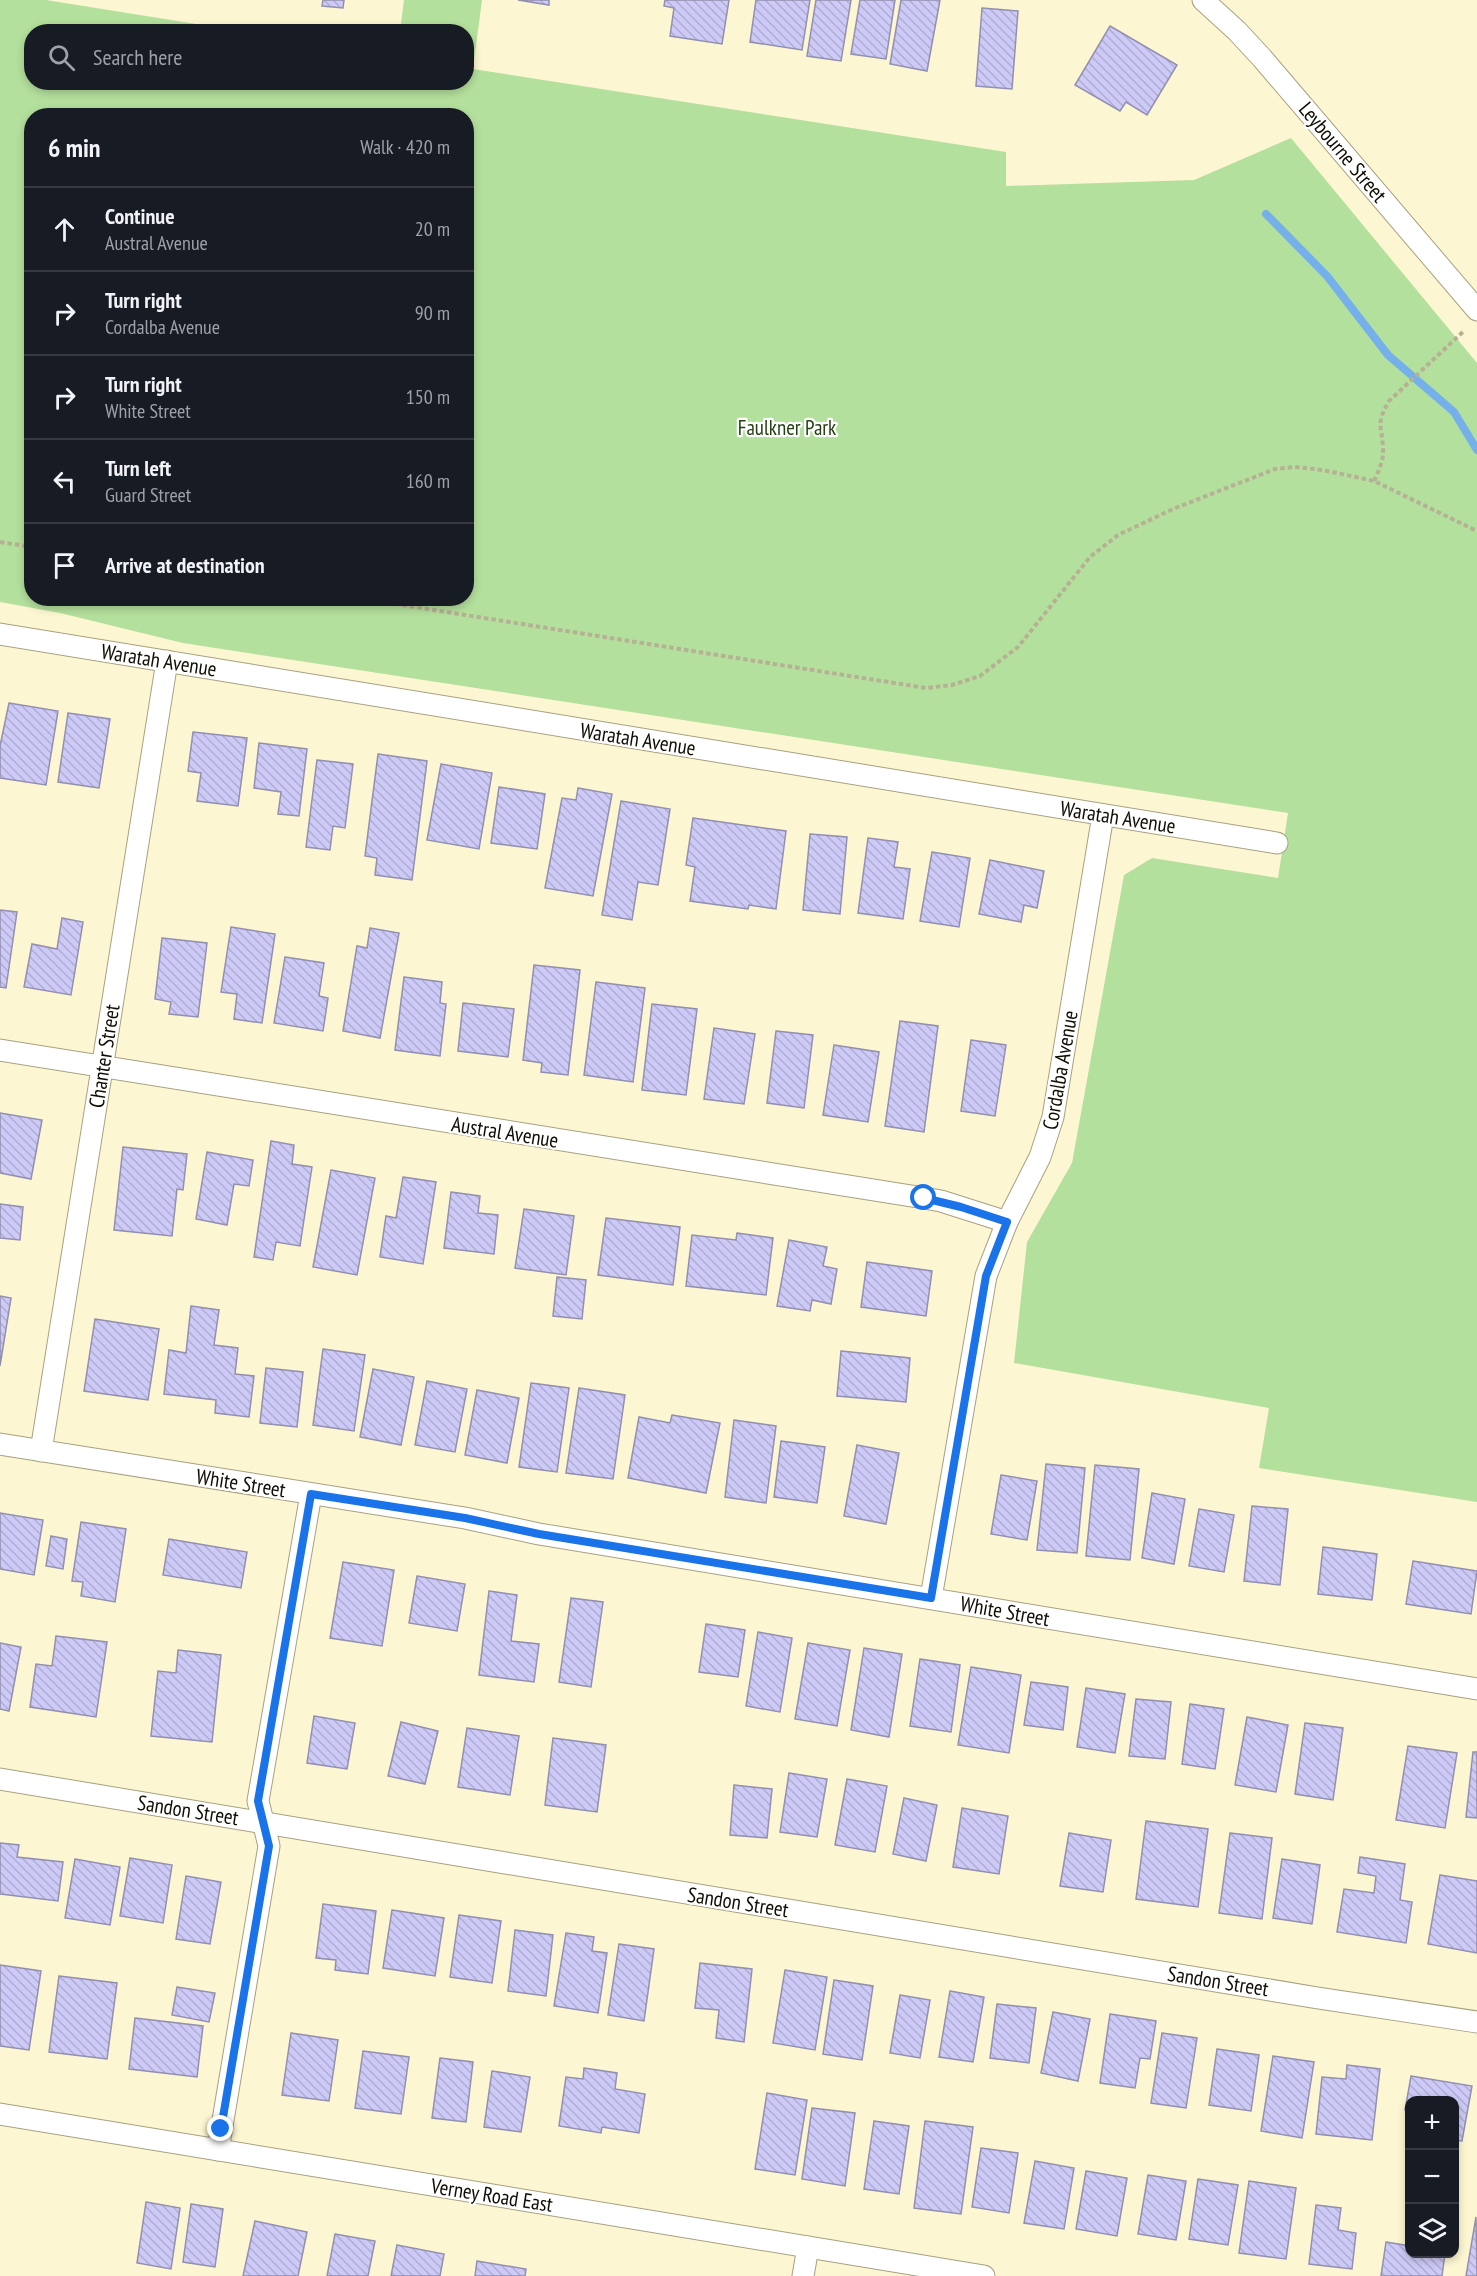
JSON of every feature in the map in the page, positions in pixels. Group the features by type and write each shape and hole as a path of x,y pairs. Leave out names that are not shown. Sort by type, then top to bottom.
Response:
{"street":[{"name":"Leybourne Street","path":"1203,0 1262,58 1474,317"},
{"name":"Waratah Avenue","path":"0,634 1277,843"},
{"name":"Chanter Street","path":"41,1451 167,661"},
{"name":"Cordalba Avenue","path":"931,1598 986,1276 1007,1222 1040,1157 1053,1117 1103,815"},
{"name":"Austral Avenue","path":"0,1050 924,1198 1007,1222"},
{"name":"White Street","path":"0,1444 465,1518 550,1536 1477,1689"},
{"path":"218,2150 269,1846 258,1801 311,1494"},
{"name":"Sandon Street","path":"0,1779 1318,1998 1477,2022"},
{"name":"Verney Road East","path":"0,2114 984,2276"},
{"path":"803,2276 808,2247"}],"path":[{"path":"1374,481 1382,462 1383,447 1379,428 1381,415 1389,401 1474,317"},
{"path":"408,606 926,688 952,685 980,676 1018,647 1090,557 1118,535 1173,509 1275,469 1323,470 1374,481 1477,531"},
{"path":"0,542 24,546"}],"green space":[{"name":"Faulkner Park","path":"0,0 46,0 196,24 24,24 24,90 474,90 474,69 1006,152 1006,186 1194,180 1291,138 1477,363 1477,1502 1259,1468 1269,1408 1014,1363 1027,1242 1072,1163 1124,875 1152,858 1278,878 1288,813 183,643 60,613 0,602"},
{"name":"Faulkner Park","path":"404,0 482,0 474,61 474,24 401,24"}],"building":[{"path":"323,0 344,0 343,8 322,6"},
{"path":"518,0 549,0 549,5"},
{"path":"665,0 729,0 722,44 670,36 674,8 664,6"},
{"path":"756,0 810,0 802,50 750,42"},
{"path":"816,0 851,0 841,61 807,56"},
{"path":"860,0 895,0 886,59 851,54"},
{"path":"901,0 940,0 927,71 890,64"},
{"path":"982,8 1018,11 1012,89 976,86"},
{"path":"1110,26 1177,65 1147,115 1126,102 1120,111 1075,85"},
{"path":"9,703 58,711 46,785 0,778 0,746"},
{"path":"68,713 110,719 99,788 58,782"},
{"path":"193,732 247,738 238,806 197,801 201,773 188,771"},
{"path":"259,743 307,749 299,816 278,814 281,792 254,788"},
{"path":"378,754 427,761 412,880 375,875 377,858 365,856"},
{"path":"317,760 353,764 345,828 333,826 330,850 306,847"},
{"path":"441,764 492,773 479,849 427,840"},
{"path":"499,787 545,794 537,849 491,843"},
{"path":"578,788 612,794 593,896 545,888 562,798 576,800"},
{"path":"621,801 670,809 658,885 638,882 632,920 602,915"},
{"path":"693,818 786,831 776,909 749,905 748,909 690,901 695,867 686,865"},
{"path":"810,834 847,837 840,914 803,910"},
{"path":"868,838 898,842 894,867 910,869 903,919 858,913"},
{"path":"932,852 970,858 959,927 920,921"},
{"path":"990,860 1044,871 1037,908 1024,905 1021,922 979,914"},
{"path":"0,910 17,912 6,988 0,987"},
{"path":"62,918 83,922 71,995 24,987 32,944 57,949"},
{"path":"231,927 275,934 262,1023 234,1019 237,994 221,992"},
{"path":"370,928 399,933 380,1038 343,1031 357,946 367,948"},
{"path":"162,938 207,943 198,1017 169,1014 171,1002 155,999"},
{"path":"285,957 324,963 319,996 328,998 323,1031 274,1023"},
{"path":"534,965 580,970 568,1075 541,1072 542,1063 523,1060"},
{"path":"404,977 442,982 440,1003 446,1004 440,1056 395,1050"},
{"path":"596,982 645,988 633,1082 584,1075"},
{"path":"463,1003 514,1009 508,1057 458,1051"},
{"path":"652,1004 697,1009 686,1095 642,1090"},
{"path":"900,1021 938,1026 924,1132 885,1126"},
{"path":"714,1028 755,1034 744,1104 704,1099"},
{"path":"776,1031 813,1035 804,1108 767,1103"},
{"path":"971,1040 1006,1045 995,1116 961,1111"},
{"path":"834,1045 879,1052 868,1122 823,1115"},
{"path":"0,1113 42,1120 31,1179 0,1173"},
{"path":"271,1141 294,1145 292,1164 312,1167 300,1246 276,1242 273,1260 254,1257"},
{"path":"123,1147 187,1154 183,1190 177,1189 172,1236 114,1230"},
{"path":"207,1152 253,1160 249,1186 234,1184 227,1225 196,1219"},
{"path":"331,1170 375,1178 357,1275 313,1267"},
{"path":"403,1177 436,1182 423,1264 380,1257 386,1216 396,1218"},
{"path":"451,1192 480,1196 478,1213 498,1215 494,1254 444,1248"},
{"path":"0,1204 23,1207 20,1240 0,1238"},
{"path":"524,1209 574,1216 566,1275 515,1268"},
{"path":"606,1218 680,1227 673,1285 598,1275"},
{"path":"737,1233 773,1238 766,1295 686,1286 692,1235 736,1240"},
{"path":"789,1240 827,1247 823,1266 837,1269 831,1304 812,1300 810,1311 777,1306"},
{"path":"867,1262 932,1271 926,1316 861,1307"},
{"path":"557,1277 586,1280 582,1319 553,1316"},
{"path":"0,1296 11,1298 0,1366"},
{"path":"191,1306 219,1310 214,1345 238,1348 235,1374 254,1376 249,1417 215,1413 216,1400 164,1394 169,1350 186,1353"},
{"path":"95,1319 159,1329 148,1400 84,1391"},
{"path":"323,1349 365,1355 354,1431 313,1425"},
{"path":"841,1351 910,1358 906,1402 837,1396"},
{"path":"266,1368 303,1372 297,1427 260,1423"},
{"path":"373,1369 414,1377 401,1445 360,1437"},
{"path":"427,1381 467,1389 455,1452 415,1445"},
{"path":"531,1383 569,1388 557,1472 519,1467"},
{"path":"579,1388 625,1395 613,1479 566,1473"},
{"path":"477,1390 519,1398 507,1463 465,1455"},
{"path":"672,1415 720,1423 706,1493 628,1478 639,1417 670,1423"},
{"path":"734,1420 776,1426 766,1503 725,1497"},
{"path":"781,1441 825,1447 817,1503 774,1497"},
{"path":"857,1445 899,1453 886,1524 844,1516"},
{"path":"1046,1464 1085,1468 1077,1553 1037,1550"},
{"path":"1095,1465 1139,1469 1130,1560 1086,1556"},
{"path":"1001,1475 1037,1481 1027,1540 991,1534"},
{"path":"1152,1493 1185,1499 1174,1564 1142,1558"},
{"path":"1252,1506 1288,1509 1280,1585 1244,1581"},
{"path":"1199,1509 1234,1515 1224,1572 1189,1566"},
{"path":"0,1513 43,1520 34,1575 0,1569"},
{"path":"81,1522 126,1529 115,1602 81,1596 83,1582 72,1581"},
{"path":"51,1536 67,1539 63,1569 46,1566"},
{"path":"169,1539 247,1552 241,1588 163,1575"},
{"path":"1323,1547 1377,1554 1372,1600 1318,1594"},
{"path":"1413,1561 1477,1571 1471,1614 1406,1604"},
{"path":"343,1562 394,1570 382,1646 330,1638"},
{"path":"417,1576 465,1584 457,1631 409,1623"},
{"path":"489,1591 517,1595 511,1641 539,1644 534,1682 479,1675"},
{"path":"571,1598 603,1602 591,1687 559,1682"},
{"path":"706,1624 745,1630 738,1677 699,1672"},
{"path":"758,1632 792,1638 780,1712 746,1706"},
{"path":"56,1636 107,1642 96,1717 30,1707 36,1664 52,1666"},
{"path":"0,1643 21,1647 9,1711 0,1709"},
{"path":"808,1643 850,1650 837,1726 795,1719"},
{"path":"864,1648 902,1654 889,1737 851,1730"},
{"path":"178,1650 221,1655 212,1742 151,1736 158,1671 176,1673"},
{"path":"920,1659 960,1665 951,1732 910,1726"},
{"path":"971,1667 1021,1675 1009,1753 958,1745"},
{"path":"1031,1682 1068,1687 1063,1730 1024,1725"},
{"path":"1086,1688 1125,1694 1115,1753 1077,1747"},
{"path":"1136,1699 1171,1702 1165,1759 1129,1756"},
{"path":"1190,1704 1224,1709 1215,1769 1182,1764"},
{"path":"314,1716 355,1723 347,1769 307,1763"},
{"path":"1247,1717 1288,1725 1276,1792 1235,1785"},
{"path":"401,1722 438,1731 425,1784 388,1776"},
{"path":"1305,1723 1343,1728 1333,1800 1295,1794"},
{"path":"467,1728 519,1736 510,1795 458,1787"},
{"path":"553,1738 606,1745 597,1812 545,1805"},
{"path":"1408,1746 1457,1753 1445,1828 1396,1820"},
{"path":"1473,1752 1477,1752 1477,1818 1466,1817"},
{"path":"789,1773 827,1779 817,1837 780,1832"},
{"path":"847,1779 887,1786 875,1852 835,1845"},
{"path":"734,1785 772,1789 767,1838 730,1835"},
{"path":"904,1798 937,1805 926,1861 893,1854"},
{"path":"962,1808 1008,1816 999,1874 953,1867"},
{"path":"1146,1821 1208,1829 1198,1907 1136,1899"},
{"path":"1069,1833 1111,1840 1103,1892 1060,1886"},
{"path":"1230,1833 1272,1838 1262,1919 1219,1913"},
{"path":"0,1843 19,1845 17,1857 63,1862 58,1901 0,1894"},
{"path":"1360,1857 1405,1864 1400,1900 1412,1902 1406,1943 1337,1932 1344,1889 1374,1893 1376,1876 1358,1873"},
{"path":"130,1858 172,1865 163,1923 120,1916"},
{"path":"75,1859 120,1867 110,1925 65,1918"},
{"path":"1282,1859 1320,1865 1312,1924 1273,1918"},
{"path":"1440,1875 1477,1881 1477,1953 1428,1944"},
{"path":"186,1876 221,1882 210,1944 176,1939"},
{"path":"323,1904 376,1911 368,1974 335,1970 336,1960 316,1958"},
{"path":"392,1910 444,1918 435,1976 383,1968"},
{"path":"459,1915 501,1921 492,1983 450,1977"},
{"path":"515,1930 553,1935 546,1996 508,1991"},
{"path":"566,1933 594,1937 592,1951 607,1953 598,2013 554,2006"},
{"path":"619,1944 654,1949 644,2021 608,2015"},
{"path":"700,1963 752,1969 744,2042 716,2038 719,2010 695,2008"},
{"path":"0,1965 41,1971 29,2050 0,2046"},
{"path":"785,1970 827,1977 815,2050 773,2043"},
{"path":"59,1976 117,1983 107,2059 49,2052"},
{"path":"834,1980 873,1986 862,2060 823,2054"},
{"path":"177,1987 215,1993 209,2022 172,2015"},
{"path":"950,1991 984,1997 973,2062 939,2057"},
{"path":"900,1995 930,2000 920,2058 890,2053"},
{"path":"997,2004 1036,2008 1029,2063 990,2058"},
{"path":"1053,2012 1090,2019 1078,2081 1041,2073"},
{"path":"1110,2014 1156,2021 1150,2059 1140,2058 1135,2088 1100,2083"},
{"path":"135,2018 203,2026 197,2077 129,2069"},
{"path":"291,2033 338,2040 329,2101 282,2095"},
{"path":"1162,2033 1197,2038 1186,2108 1151,2103"},
{"path":"1217,2049 1259,2055 1251,2111 1209,2105"},
{"path":"363,2051 409,2057 401,2114 355,2108"},
{"path":"1273,2056 1314,2062 1302,2138 1261,2131"},
{"path":"440,2058 473,2062 466,2122 432,2118"},
{"path":"1347,2065 1380,2069 1372,2140 1316,2134 1322,2077 1346,2079"},
{"path":"584,2068 617,2073 615,2089 645,2094 639,2133 602,2127 601,2133 559,2126 566,2077 583,2079"},
{"path":"492,2071 530,2077 521,2132 484,2127"},
{"path":"1411,2076 1472,2086 1462,2141 1459,2141 1459,2096 1407,2096"},
{"path":"767,2093 807,2100 795,2175 755,2169"},
{"path":"812,2108 855,2113 845,2186 802,2179"},
{"path":"874,2121 909,2126 899,2194 864,2189"},
{"path":"925,2121 973,2127 961,2214 914,2208"},
{"path":"981,2148 1018,2153 1009,2213 972,2207"},
{"path":"1035,2161 1074,2168 1064,2229 1024,2223"},
{"path":"1086,2171 1127,2178 1117,2236 1076,2229"},
{"path":"1148,2175 1186,2181 1176,2240 1138,2234"},
{"path":"1198,2179 1238,2185 1228,2245 1189,2239"},
{"path":"1249,2181 1296,2188 1286,2259 1239,2253"},
{"path":"146,2202 180,2208 171,2269 137,2263"},
{"path":"191,2204 223,2209 215,2267 183,2262"},
{"path":"1316,2205 1341,2208 1338,2230 1356,2233 1352,2269 1309,2264"},
{"path":"1476,2217 1477,2276 1466,2276"},
{"path":"255,2221 307,2232 298,2276 243,2276"},
{"path":"335,2234 375,2241 368,2276 327,2276"},
{"path":"1386,2242 1405,2245 1405,2258 1444,2258 1442,2276 1381,2276"},
{"path":"397,2245 444,2254 440,2276 391,2276"},
{"path":"477,2261 526,2269 525,2276 475,2276"}],"waterway":[{"path":"1266,214 1327,276 1388,355 1454,412 1477,450"}],"route":[{"path":"221,2129 269,1846 258,1801 311,1494 465,1518 539,1534 931,1598 986,1276 1007,1222 941,1201 924,1198"}]}
